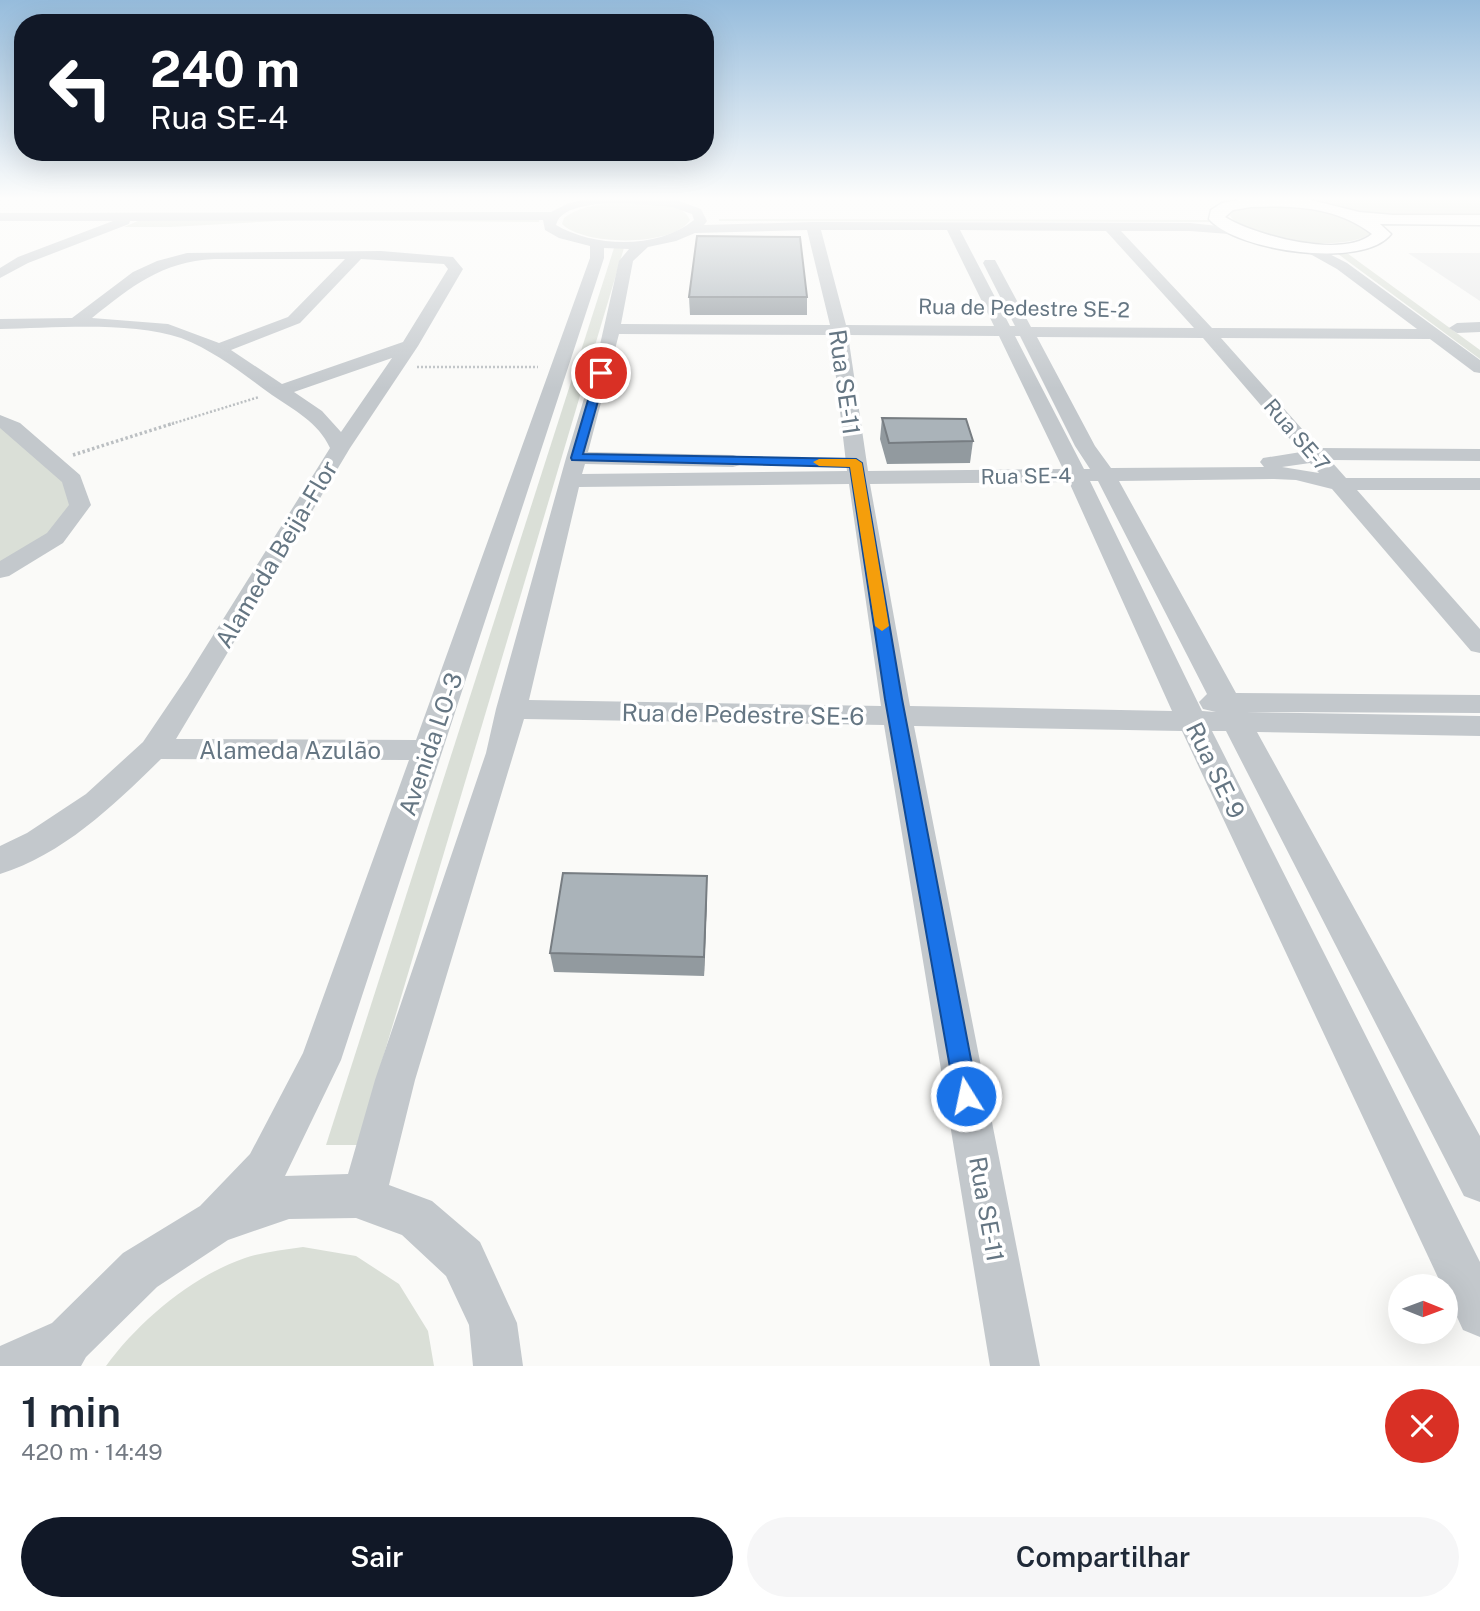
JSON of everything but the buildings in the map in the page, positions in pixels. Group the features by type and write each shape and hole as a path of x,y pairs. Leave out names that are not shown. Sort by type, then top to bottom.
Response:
{"street":[{"path":"0,274 20,262"},
{"path":"74,324 144,274 162,263 170,262"},
{"path":"219,349 294,320 350,262"},
{"path":"340,448 455,273 454,264 451,262"},
{"name":"Avenida LO-3","path":"216,1222 265,1169 321,1060 596,262"},
{"path":"363,1198 395,1080 500,753 613,326 626,262"},
{"name":"Rua SE-11","path":"822,262 838,326 857,470 896,708 1015,1366"},
{"name":"Rua SE-9","path":"980,262 1087,470 1233,712 1480,1180"},
{"name":"Rua SE-7","path":"1142,262 1480,645"},
{"path":"1334,262 1480,368"},
{"path":"1440,316 1473,333"},
{"name":"Alameda Beija-Flor","path":"0,324 167,328 219,349 316,415 335,435 340,448 199,681 153,749 97,802 39,842 0,861"},
{"name":"Rua de Pedestre SE-2","path":"613,326 1429,330"},
{"path":"280,391 409,346"},
{"path":"0,421 13,426 72,480 80,505 55,538 0,571"},
{"name":"Rua SE-4","path":"1087,470 1281,461 1313,454 1480,455"},
{"name":"Rua SE-4","path":"574,469 1274,473 1296,474 1339,484 1480,484"},
{"name":"Rua SE-9","path":"1087,470 1187,711 1480,1313"},
{"name":"Rua de Pedestre SE-6","path":"512,700 1233,712 1480,726"},
{"name":"Rua de Pedestre SE-6","path":"1233,712 1480,704"},
{"name":"Alameda Azulão","path":"153,749 427,750"},
{"path":"13,1366 61,1353 140,1270 216,1222 289,1197 363,1198 416,1217 463,1259 493,1323 498,1366"}],"path":[{"path":"396,366 560,367"},
{"path":"52,462 280,391"}],"shaded area":[{"path":"610,262 620,262 357,1145 326,1145"},
{"path":"1349,262 1359,262 1480,350 1480,359"},
{"path":"1421,262 1480,262 1480,301"},
{"path":"0,421 72,480 80,505 55,538 0,571"},
{"path":"303,1247 356,1256 399,1284 428,1331 434,1366 106,1366 150,1317 205,1276 252,1256"}],"slow traffic":[{"path":"819,462 856,463 882,626"}],"route":[{"path":"601,373 576,458 856,463 894,699 966,1096"}]}
